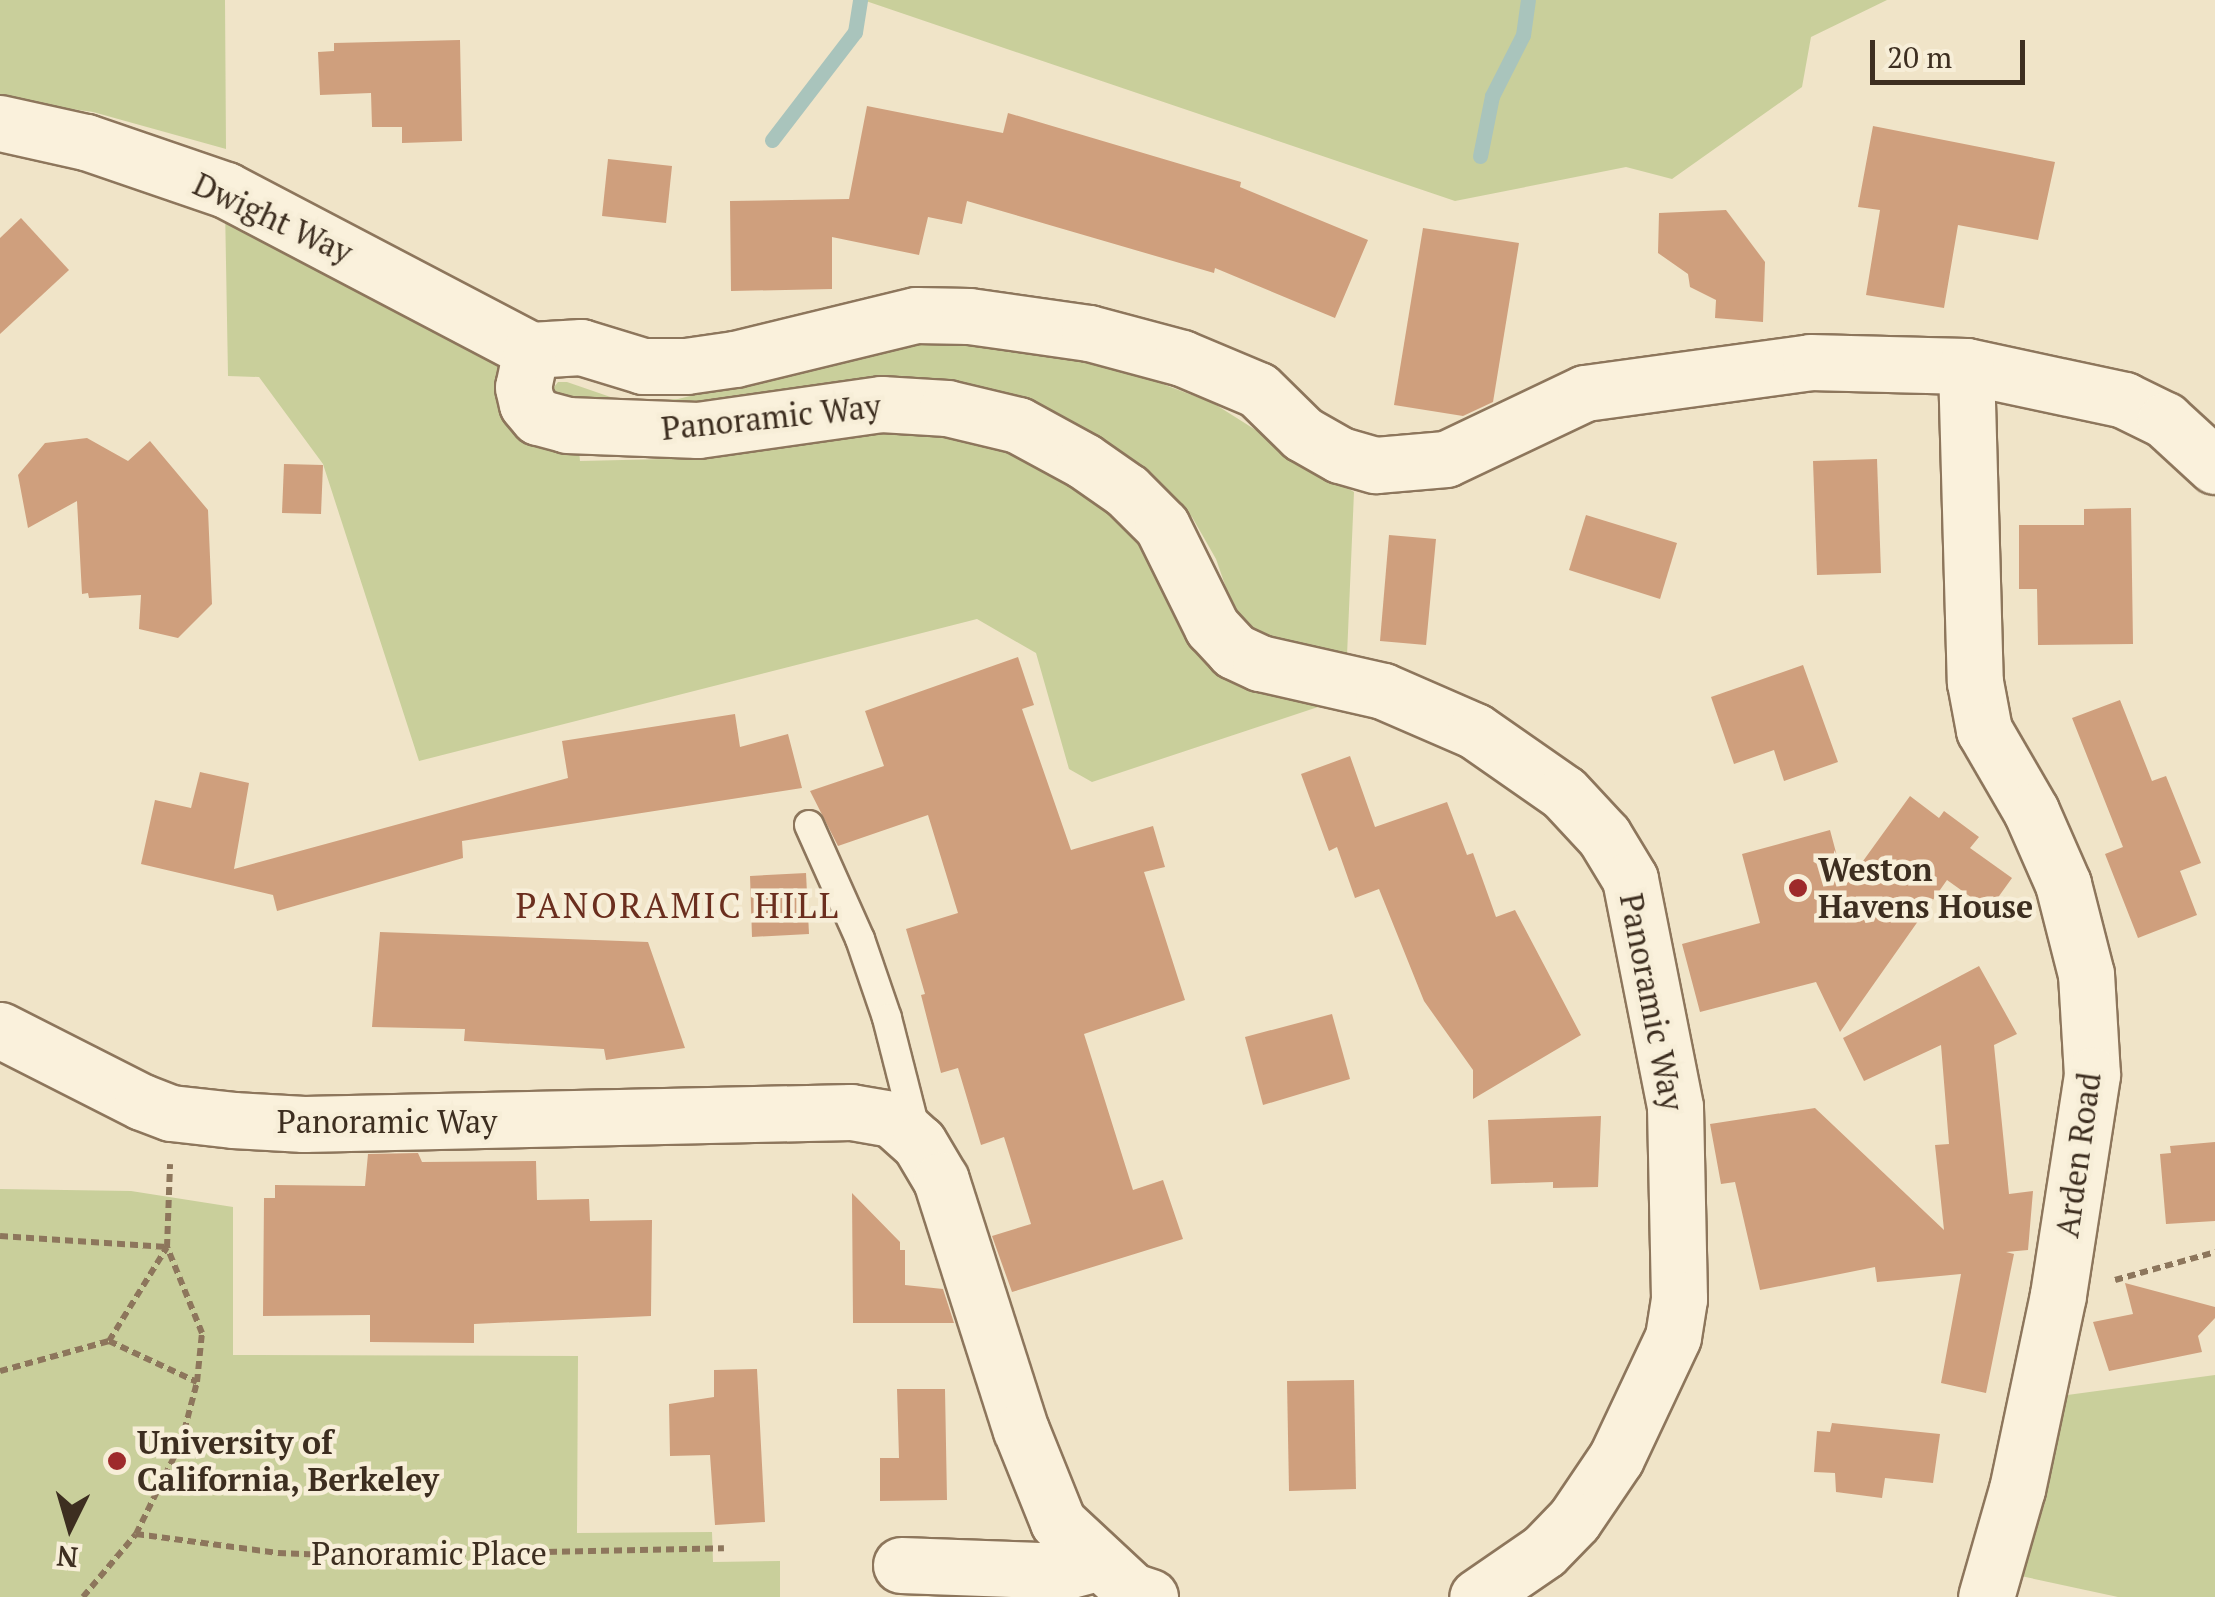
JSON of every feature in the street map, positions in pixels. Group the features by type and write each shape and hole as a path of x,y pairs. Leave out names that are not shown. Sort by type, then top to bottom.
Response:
{"street":[{"name":"Dwight Way","path":"0,123 86,142 226,190 531,350"},
{"name":"Panoramic Way","path":"1477,1597 1544,1550 1585,1504 1616,1458 1672,1337 1679,1299 1675,1107 1630,879 1604,836 1564,792 1475,731 1383,691 1260,663 1234,651 1212,627 1162,526 1126,491 1084,461 1018,425 947,408 880,404 698,430 567,425 538,417 527,404 522,387 531,350 581,347 643,366 686,366 735,359 916,315 1090,332 1182,358 1258,390 1303,434 1340,455 1376,465 1446,459 1585,393 1810,362 1966,366 2124,400 2166,420 2215,466"},
{"name":"Arden Road","path":"1966,366 1974,682 1984,730 2030,811 2063,884 2086,974 2092,1076 2058,1296 2017,1489 1986,1597"},
{"name":"Panoramic Way","path":"0,1030 172,1113 304,1124 851,1112 892,1119 918,1144 940,1180 1021,1430 1058,1522 1132,1591 1150,1597"},
{"path":"901,1566 1067,1572 1100,1562"}],"lane":[{"path":"809,825 860,939 887,1018 918,1144"}],"path":[{"path":"83,1597 136,1534 181,1442 197,1382 202,1333 167,1248 172,1113"},
{"path":"0,1236 167,1248"},
{"path":"109,1341 167,1248"},
{"path":"2058,1296 2215,1252"},
{"path":"0,1372 109,1341 197,1382"},
{"name":"Panoramic Place","path":"136,1534 278,1553 354,1556 724,1548"}],"green space":[{"path":"0,0 225,0 226,149 93,112 0,99"},
{"path":"863,0 1887,0 1811,37 1802,87 1672,179 1626,167 1455,201"},
{"path":"225,206 499,347 578,439 580,461 665,459 666,444 965,425 1090,484 1169,571 1200,655 1246,676 1348,697 1092,782 1069,769 1036,653 977,619 419,761 323,464 259,377 228,376"},
{"path":"929,337 1099,360 1213,403 1354,492 1347,656 1289,644 1254,630 1232,605 1216,559 1192,517 1102,445 555,399 551,391 558,382 567,382 625,402 678,399"},
{"path":"0,1189 131,1191 233,1207 233,1355 578,1356 577,1533 712,1532 713,1562 780,1561 780,1597 0,1597"},
{"path":"2215,1375 2215,1597 2118,1597 2021,1576 2060,1396"}],"building":[{"path":"460,40 462,141 402,143 402,127 372,127 371,93 320,95 318,52 334,51 334,43"},
{"path":"867,106 1003,133 1008,113 1241,182 1240,187 1368,240 1335,318 1215,268 1214,273 967,201 962,224 928,217 919,255 832,237 832,289 731,291 730,201 849,199"},
{"path":"1873,126 2055,162 2038,240 1958,225 1944,308 1866,295 1880,210 1858,207"},
{"path":"608,159 672,166 666,223 602,216"},
{"path":"1726,210 1765,262 1763,322 1715,318 1716,300 1690,287 1688,274 1658,253 1659,213"},
{"path":"21,218 69,270 0,334 0,238"},
{"path":"1423,228 1519,243 1493,402 1463,416 1394,405"},
{"path":"87,438 128,461 150,441 208,510 212,604 178,638 139,629 141,595 89,598 88,593 82,594 77,501 28,528 18,475 45,443"},
{"path":"1877,459 1881,573 1817,575 1813,461"},
{"path":"284,464 323,465 321,514 282,513"},
{"path":"2131,508 2133,644 2038,645 2037,589 2019,589 2019,525 2084,525 2084,509"},
{"path":"1586,515 1677,543 1660,599 1569,570"},
{"path":"1389,535 1436,539 1426,645 1380,641"},
{"path":"1018,657 1034,705 1022,709 1071,850 1153,826 1165,867 1144,872 1185,1000 1084,1034 1133,1190 1163,1180 1183,1239 1012,1292 992,1236 1031,1224 1004,1137 981,1145 958,1068 941,1073 921,995 925,994 906,929 958,913 928,815 838,846 810,791 884,766 865,711"},
{"path":"1803,665 1838,762 1784,781 1774,750 1734,764 1711,697"},
{"path":"2120,700 2152,781 2166,776 2201,863 2180,871 2197,915 2138,938 2105,854 2123,847 2072,718"},
{"path":"735,714 740,747 788,734 802,788 462,841 463,858 277,911 273,895 141,864 155,800 191,808 200,772 249,783 234,869 568,778 562,741"},
{"path":"1350,756 1375,827 1447,802 1467,855 1473,853 1496,917 1515,910 1581,1035 1473,1099 1473,1070 1424,1001 1379,889 1355,898 1337,847 1329,851 1301,774"},
{"path":"1910,796 1939,818 1944,811 1979,837 1970,848 2012,878 1989,910 1947,880 1840,1032 1816,982 1700,1012 1682,944 1760,923 1742,854 1830,830 1845,886"},
{"path":"806,873 809,934 752,937 750,876"},
{"path":"380,932 648,942 685,1048 606,1060 604,1049 464,1041 465,1029 372,1027"},
{"path":"1979,966 2017,1034 1994,1045 2009,1194 2033,1191 2028,1250 2006,1252 2014,1254 1986,1393 1941,1383 1961,1274 1877,1282 1875,1267 1760,1290 1735,1182 1721,1184 1710,1124 1815,1108 1944,1230 1935,1145 1949,1144 1941,1045 1864,1081 1843,1038"},
{"path":"1332,1014 1350,1079 1263,1105 1245,1037"},
{"path":"1601,1116 1598,1187 1553,1188 1553,1182 1491,1184 1488,1120"},
{"path":"2215,1142 2215,1221 2166,1224 2160,1154 2171,1153 2170,1146"},
{"path":"418,1153 422,1162 536,1161 537,1200 589,1199 590,1221 652,1220 651,1316 474,1324 474,1343 370,1342 370,1315 263,1316 264,1198 275,1198 275,1185 365,1186 368,1154"},
{"path":"852,1193 900,1242 900,1250 905,1250 905,1285 943,1289 954,1323 853,1323"},
{"path":"2125,1283 2215,1307 2215,1318 2198,1336 2202,1352 2109,1371 2093,1322 2133,1314"},
{"path":"757,1369 765,1522 715,1525 710,1455 670,1456 669,1404 714,1397 714,1370"},
{"path":"1354,1380 1356,1489 1289,1491 1287,1381"},
{"path":"897,1389 945,1389 947,1500 880,1501 880,1458 899,1458"},
{"path":"1832,1423 1940,1434 1933,1483 1885,1478 1882,1498 1836,1492 1835,1473 1814,1472 1817,1431 1830,1432"}],"waterway":[{"path":"772,140 855,32 860,0"},
{"path":"1480,156 1492,96 1523,35 1528,0"}],"place":[{"name":"Weston Havens House","path":"1798,888"},
{"name":"University of California, Berkeley","path":"117,1461"}],"district":[{"name":"PANORAMIC HILL","path":"678,905"}]}
